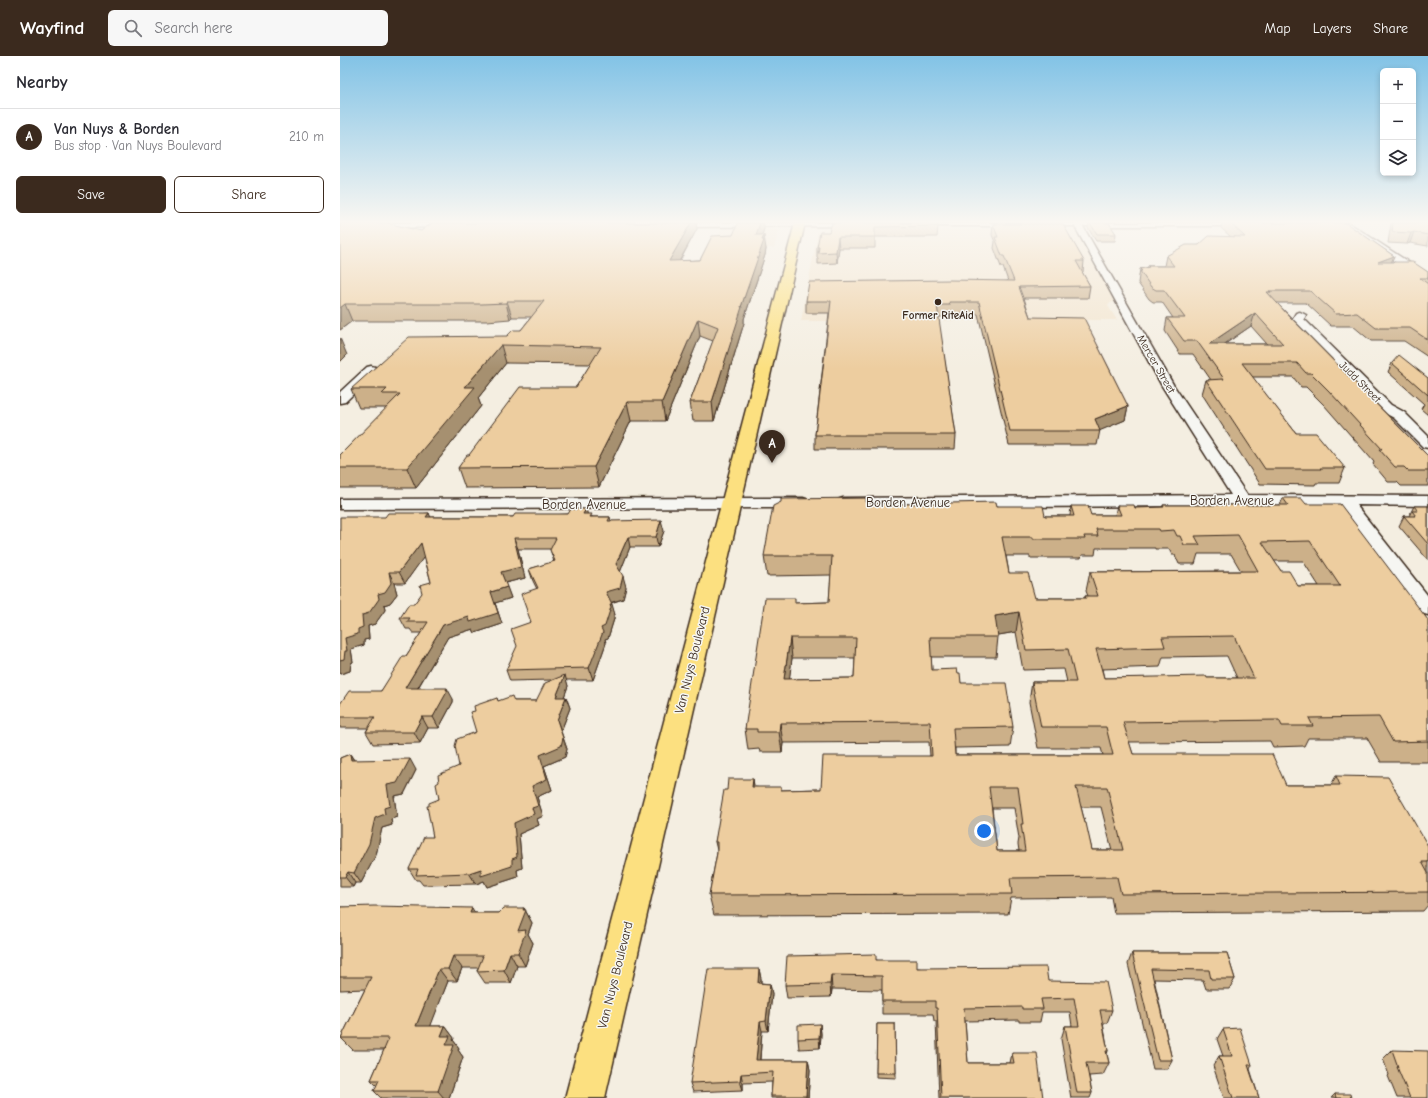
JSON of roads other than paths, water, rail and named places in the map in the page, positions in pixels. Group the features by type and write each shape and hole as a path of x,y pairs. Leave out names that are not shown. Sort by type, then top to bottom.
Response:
{"main road":[{"name":"Van Nuys Boulevard","path":"585,1098 788,272"}],"street":[{"name":"Mercer Street","path":"1105,272 1168,386 1242,500"},
{"path":"1415,272 1428,280"},
{"name":"Judd Street","path":"1300,315 1298,320 1386,408 1399,415 1428,444"},
{"path":"340,399 371,370"},
{"name":"Borden Avenue","path":"340,504 1242,500 1428,501"},
{"path":"1344,501 1428,609"}],"place":[{"name":"Former RiteAid","path":"938,302"},
{"name":"Van Nuys & Borden","path":"772,463"}]}
